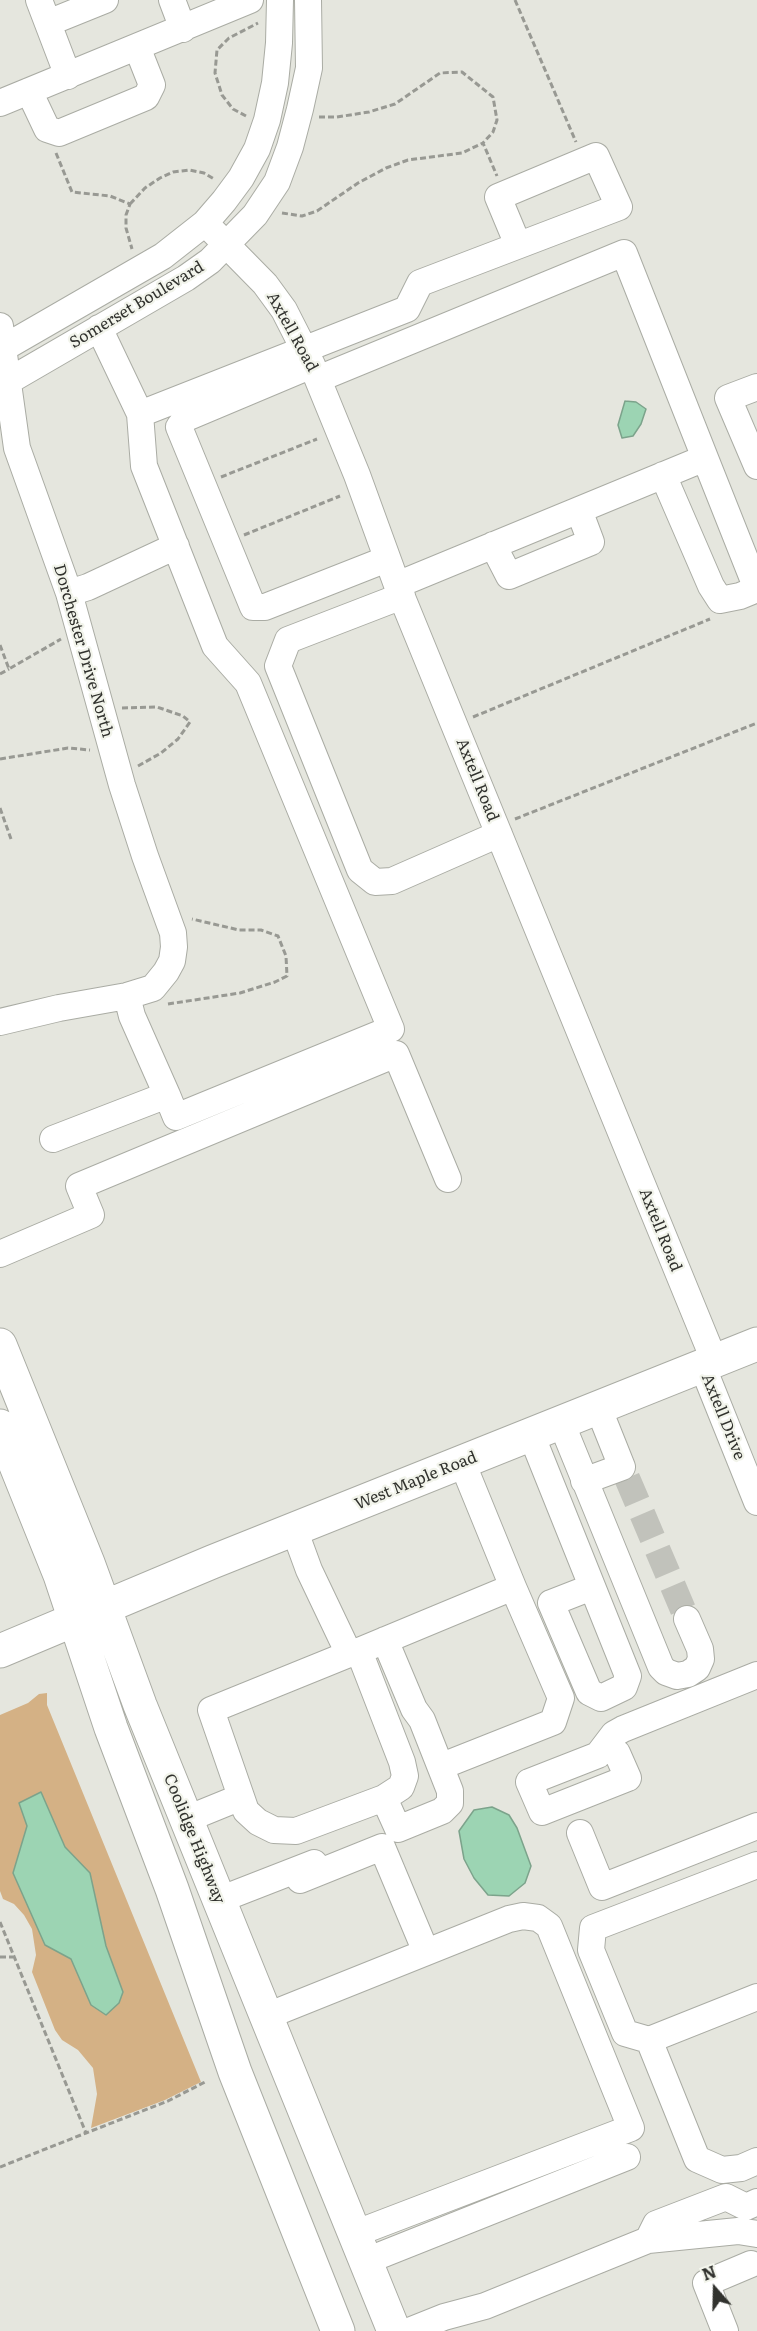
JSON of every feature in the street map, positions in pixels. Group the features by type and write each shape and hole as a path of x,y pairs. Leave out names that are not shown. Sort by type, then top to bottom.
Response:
{"main road":[{"name":"West Maple Road","path":"0,1651 294,1529 757,1344"},
{"name":"Coolidge Highway","path":"0,1345 8,1384 90,1613 111,1728 172,1888 235,2072 338,2331"},
{"name":"Coolidge Highway","path":"0,1426 90,1613 140,1705 394,2331"},
{"path":"172,1888 187,1904 228,2012 234,2018 244,2021 267,2016"},
{"path":"255,2123 271,2117 284,2116 296,2122 338,2225 360,2247"}],"street":[{"path":"68,76 44,12 105,0"},
{"path":"172,0 183,29"},
{"name":"Somerset Boulevard","path":"2,341 163,256 205,223 242,178 257,148 267,120 275,82 280,0"},
{"name":"Somerset Boulevard","path":"4,384 186,278 228,245 255,215 277,182 290,147 300,109 309,68 308,0"},
{"path":"0,103 183,29 256,11"},
{"path":"279,43 310,38"},
{"path":"29,91 46,129 59,133 146,97 152,84 137,48"},
{"path":"387,560 265,607 253,607 178,427 186,418 312,364 407,309 420,283 618,207 596,156 498,197 518,245"},
{"name":"Axtell Road","path":"205,223 266,284 284,310 312,364 357,475 399,591 507,827 708,1363"},
{"path":"140,414 312,364 624,253 757,589 740,596 720,600 711,586 663,475"},
{"path":"0,1022 59,1008 127,996 132,1016 176,1117 391,1029 248,683 215,646 144,466 140,414 99,328"},
{"name":"Dorchester Drive North","path":"2,341 4,384 17,448 69,593 122,785 145,856 174,933 172,961 166,972 153,988 127,996"},
{"path":"757,387 728,398 757,466"},
{"path":"507,827 392,882 375,882 360,870 278,666 288,640 399,591 493,545 705,458"},
{"path":"493,545 509,576 591,542 579,510"},
{"path":"69,593 88,587 176,546"},
{"path":"0,1254 91,1215 79,1186 396,1053 448,1179"},
{"path":"53,1139 166,1095"},
{"name":"Axtell Drive","path":"708,1363 757,1502"},
{"path":"584,1481 624,1473 598,1407"},
{"path":"561,1422 661,1667 666,1672 677,1676 688,1674 697,1668 701,1659 700,1649 687,1619"},
{"path":"531,1434 592,1587"},
{"path":"442,1766 553,1722 561,1698 462,1462"},
{"path":"294,1529 309,1570 354,1652 402,1762 405,1776 401,1787 384,1798 296,1831 274,1830 258,1822 246,1811 211,1710 354,1652 385,1640 513,1587"},
{"path":"219,1900 442,1811 450,1803 450,1791 442,1766 385,1640"},
{"path":"607,1746 614,1734 623,1729 757,1674"},
{"path":"187,1819 241,1797"},
{"path":"384,1798 398,1829"},
{"path":"580,1833 602,1887 757,1826"},
{"path":"300,1880 382,1847 426,1952"},
{"path":"757,1865 593,1928 591,1950 625,2033 649,2040 757,1997"},
{"path":"267,2016 509,1920 523,1916 538,1918 549,1926 631,2128 360,2247"},
{"path":"649,2040 697,2159 722,2170 741,2168 757,2161"},
{"path":"360,2247 627,2157"},
{"path":"648,2240 656,2224 726,2197 752,2204 747,2232 754,2272 706,2283 725,2331"},
{"path":"409,2331 444,2317 485,2306 648,2240 747,2232"}],"path":[{"path":"516,0 584,161"},
{"path":"250,119 233,109 222,95 215,73 217,50 256,11"},
{"path":"275,212 302,216 310,214 386,168 408,160 462,153 483,143 493,132 497,120 493,97 462,72 440,73 395,104 369,112 337,117 314,117"},
{"path":"46,129 72,192 110,196 130,204"},
{"path":"483,143 504,194"},
{"path":"134,254 126,228 126,215 130,204 144,188 173,172 189,170 204,173 219,182"},
{"path":"203,485 317,439"},
{"path":"226,542 340,496"},
{"path":"473,717 712,618"},
{"path":"0,674 61,639"},
{"path":"0,645 9,669"},
{"path":"122,708 157,708 183,716 190,722 178,740 138,766"},
{"path":"507,827 757,723"},
{"path":"0,759 68,748 91,750"},
{"path":"0,808 11,839"},
{"path":"166,1003 240,993 275,982 286,976 286,956 278,936 261,930 239,930 192,919"},
{"path":"0,1922 86,2133"},
{"path":"0,1958 13,1957"},
{"path":"0,2167 168,2101 205,2082"}],"shaded area":[{"path":"625,401 636,402 646,409 641,424 633,436 622,438 618,425"},
{"path":"47,1693 47,1705 201,2082 165,2100 91,2128 97,2094 93,2068 78,2050 62,2040 55,2030 32,1972 36,1955 32,1929 24,1915 14,1904 3,1899 0,1891 0,1715 28,1703 39,1694"},
{"path":"41,1792 65,1847 90,1873 106,1946 123,1992 119,2003 106,2015 91,2005 71,1959 45,1945 13,1873 27,1826 19,1803"},
{"path":"492,1807 509,1815 517,1828 531,1866 525,1883 509,1896 488,1895 474,1878 464,1859 459,1831 474,1810"}],"tunnel":[{"path":"627,1478 687,1619"}]}
